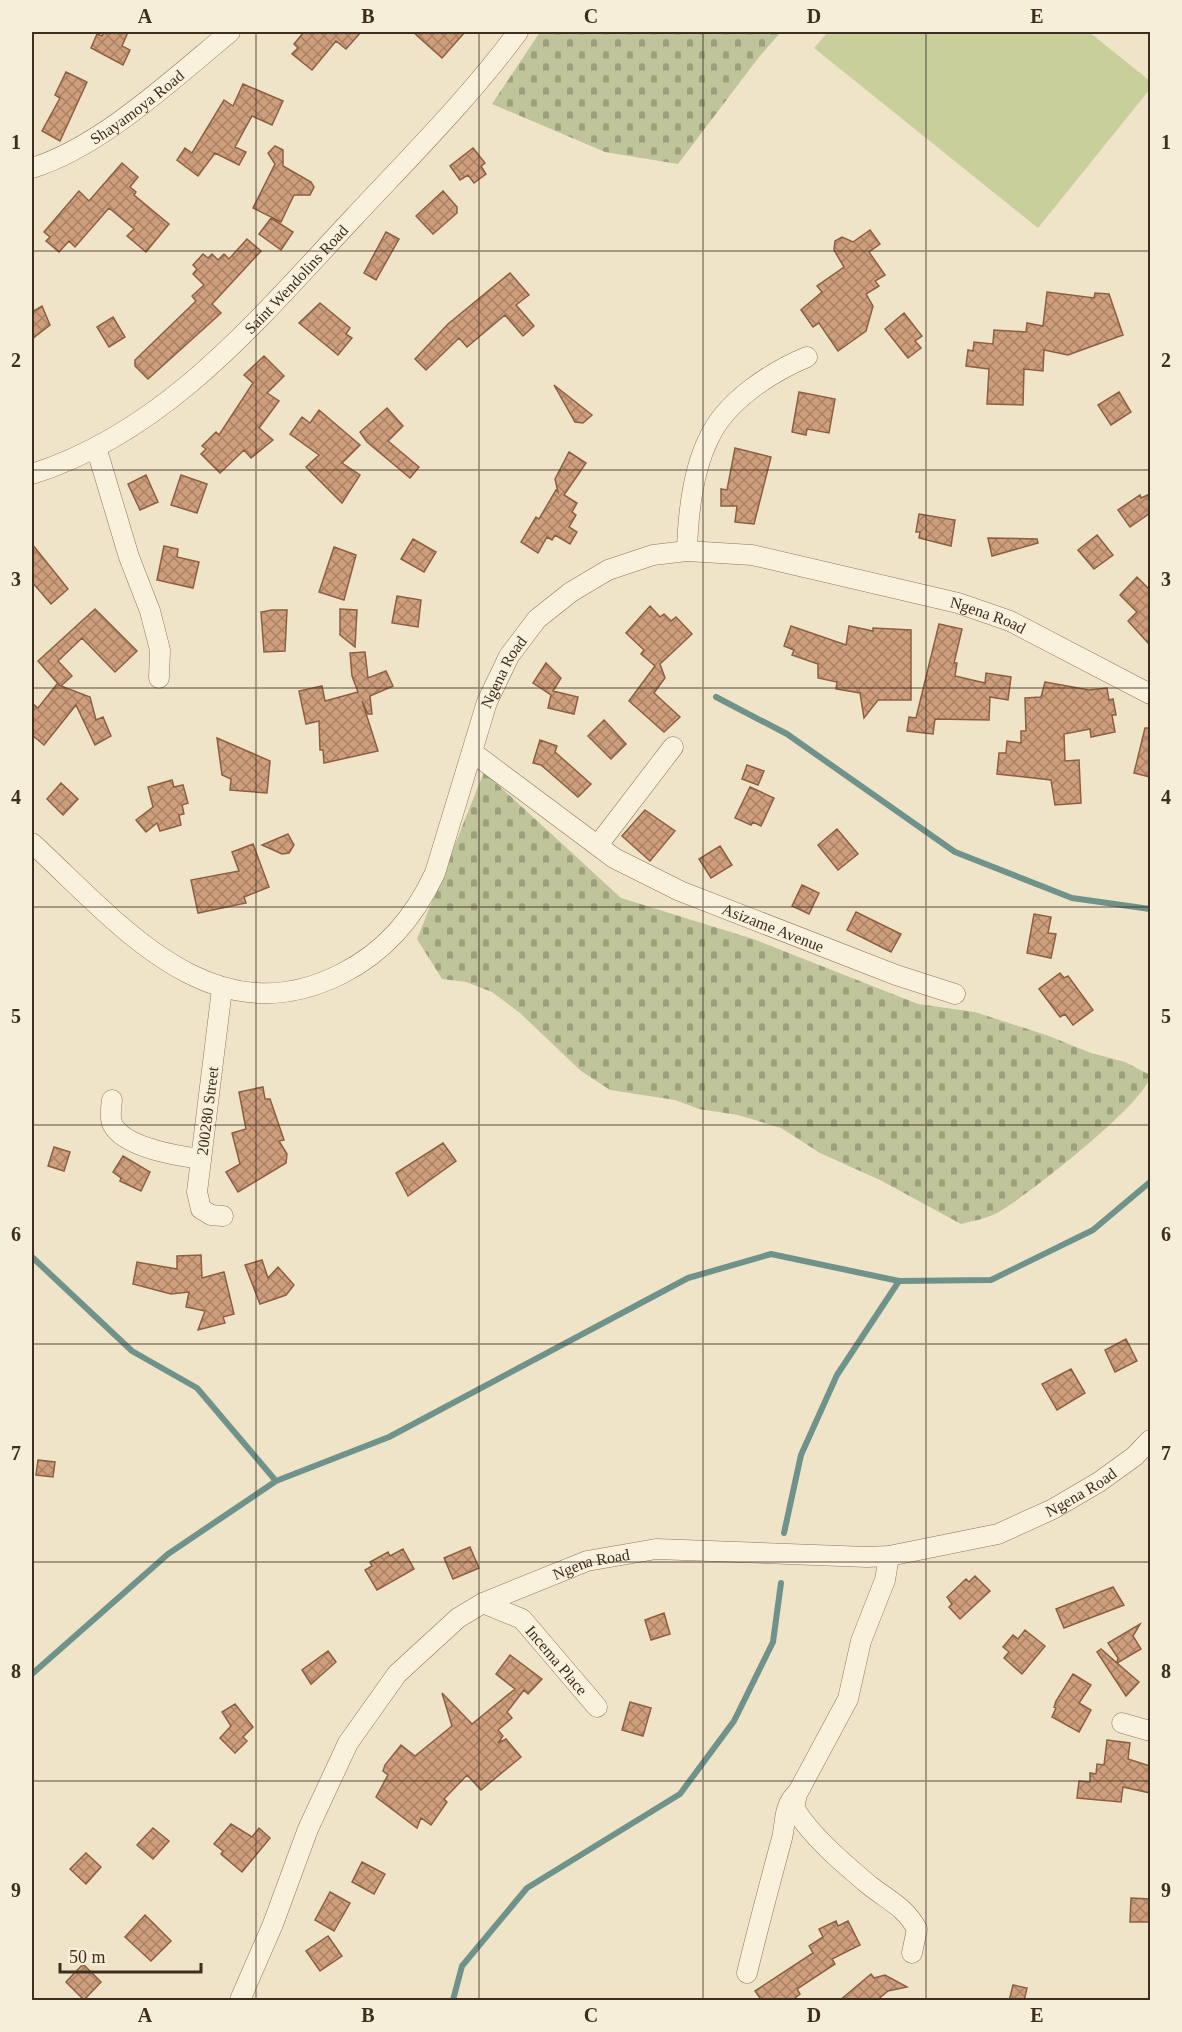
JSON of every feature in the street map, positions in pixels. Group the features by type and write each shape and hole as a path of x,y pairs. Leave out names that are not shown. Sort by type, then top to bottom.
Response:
{"street":[{"name":"Shayamoya Road","path":"32,168 50,162 105,131 230,32"},
{"name":"Saint Wendolins Road","path":"32,474 111,440 198,378 239,339 461,104 518,32"},
{"path":"687,551 701,458 710,436 723,417 746,395 783,367 807,357"},
{"path":"96,447 129,557 150,610 160,650 159,678"},
{"name":"Ngena Road","path":"32,843 150,952 175,968 222,988 251,994 286,993 326,982 368,961 406,925 424,898 435,873 486,702 508,656 537,619 571,592 608,570 654,555 687,551 752,555 958,603 1010,621 1150,694"},
{"path":"598,845 673,747"},
{"name":"Asizame Avenue","path":"472,752 614,858 680,891 896,975 955,994"},
{"name":"200280 Street","path":"222,988 201,1159 198,1203 204,1212 223,1216"},
{"path":"111,1100 112,1122 119,1132 161,1153 201,1159"},
{"name":"Ngena Road","path":"240,2001 273,1924 308,1829 348,1743 397,1674 435,1638 483,1603 587,1561 656,1549 889,1556 1009,1530 1099,1482 1135,1456 1150,1440"},
{"path":"747,1973 765,1893 783,1834 787,1807 798,1792 848,1699 861,1641 885,1580 889,1556"},
{"name":"Incema Place","path":"483,1603 522,1619 597,1707"},
{"path":"1122,1723 1150,1731"},
{"path":"798,1792 794,1808 805,1825 870,1886 908,1913 917,1929 912,1953"}],"green space":[{"path":"540,32 781,32 759,57 678,164 605,152 492,104"},
{"path":"828,32 1089,32 1150,81 1150,89 1038,228 814,48"},
{"path":"484,772 621,898 753,939 918,1004 975,1012 1049,1036 1091,1053 1125,1062 1150,1075 1144,1088 1108,1126 1032,1189 997,1213 961,1224 880,1180 820,1153 781,1128 738,1115 699,1109 675,1100 610,1090 581,1071 520,1013 492,992 466,982 442,979 417,939"}],"building":[{"path":"104,32 128,32 122,46 130,50 123,65 91,48 97,34 102,36"},
{"path":"304,32 361,32 346,49 336,41 312,70 292,54 298,48 294,44"},
{"path":"413,32 465,32 442,58"},
{"path":"66,72 87,82 60,141 42,131 60,98 55,95"},
{"path":"243,84 283,101 272,125 252,116 235,147 246,152 239,165 215,153 198,176 177,160 185,148 192,153 224,100 233,106"},
{"path":"275,146 283,150 283,166 311,182 314,187 310,195 294,195 281,222 253,208 275,164 268,153"},
{"path":"473,148 485,163 481,166 486,174 474,183 468,175 460,180 450,166"},
{"path":"122,163 138,177 130,187 136,192 134,195 169,224 146,252 127,236 134,229 109,208 75,247 69,241 59,252 46,241 50,237 44,232 79,191 89,201"},
{"path":"443,191 457,207 457,213 433,234 416,216"},
{"path":"271,218 293,232 281,250 259,234"},
{"path":"870,230 880,244 869,252 885,275 875,281 879,286 866,294 873,306 866,331 838,351 819,323 813,327 801,310 822,292 817,286 844,267 834,250 835,241 842,237 853,242"},
{"path":"386,232 399,239 376,280 364,273"},
{"path":"247,239 261,251 212,304 221,313 148,379 135,366 135,360 196,301 192,296 204,285 193,274 197,269 193,265 203,254 208,258 212,254 218,260 224,254 229,259"},
{"path":"510,273 529,295 516,305 534,326 523,336 505,315 467,347 459,338 426,370 415,359 448,324"},
{"path":"1047,292 1094,298 1095,293 1109,294 1123,335 1068,355 1044,350 1043,371 1024,369 1023,405 987,404 989,369 966,366 968,350 973,351 974,342 993,344 994,330 1026,332 1027,323 1043,326"},
{"path":"320,303 350,328 346,334 352,338 338,355 299,323"},
{"path":"42,306 50,325 32,339 32,312"},
{"path":"904,313 922,336 915,341 921,348 908,358 885,329"},
{"path":"113,317 125,337 109,347 97,327"},
{"path":"264,356 284,376 267,393 279,401 259,428 273,440 251,458 244,450 220,473 201,454 206,449 202,446 216,432 219,435 253,383 244,375"},
{"path":"554,385 592,415 583,423 575,422"},
{"path":"799,392 835,399 829,433 807,429 806,435 792,432"},
{"path":"1119,392 1131,412 1111,425 1098,405"},
{"path":"387,408 403,426 388,441 419,467 410,478 367,442 360,432"},
{"path":"319,410 360,445 342,463 360,475 342,503 306,467 319,455 290,434 302,417 310,423"},
{"path":"735,448 771,457 754,524 735,522 737,506 721,506 721,489 727,490"},
{"path":"569,452 586,463 564,495 577,503 572,512 576,515 569,527 577,532 570,544 555,535 552,540 547,537 538,553 521,542 536,517 539,519 556,490 558,492 555,479"},
{"path":"146,475 158,502 140,510 128,484"},
{"path":"181,475 207,484 197,513 171,505"},
{"path":"1150,494 1150,513 1130,527 1118,510 1140,495 1141,498"},
{"path":"919,514 955,520 951,546 919,538 920,532 916,532"},
{"path":"1097,535 1113,555 1094,569 1078,550"},
{"path":"988,538 1037,539 1038,543 992,556"},
{"path":"413,539 436,552 424,572 401,559"},
{"path":"32,544 68,589 51,604 32,582"},
{"path":"164,546 178,549 177,557 199,562 193,588 157,580"},
{"path":"334,547 356,555 344,600 319,592"},
{"path":"1137,577 1150,590 1150,645 1128,621 1137,612 1120,595"},
{"path":"397,596 421,600 418,627 392,623"},
{"path":"650,606 660,617 664,614 671,621 676,617 692,634 660,664 665,678 654,693 680,717 664,732 629,701 655,666 641,654 644,650 626,633"},
{"path":"95,609 137,651 115,672 82,638 58,661 72,676 61,686 90,697 96,720 103,717 111,736 95,745 76,705 44,745 32,735 32,703 38,708 57,684 60,686 38,661"},
{"path":"340,609 357,610 355,647 340,635"},
{"path":"287,610 285,651 264,652 261,612"},
{"path":"939,624 962,629 954,663 957,663 955,676 985,683 986,673 1011,677 1008,700 990,697 989,720 935,719 933,734 907,731 909,717 916,718"},
{"path":"791,626 846,645 849,626 873,631 873,628 911,630 911,700 878,700 864,718 860,693 836,689 837,682 818,678 818,664 792,655 794,650 784,646"},
{"path":"365,652 368,678 386,671 393,686 370,696 372,714 368,714 362,701 378,751 324,763 323,750 320,750 319,721 306,724 299,691 322,686 325,701 358,692 352,676 350,653"},
{"path":"546,663 561,678 553,691 578,697 574,714 548,708 551,695 533,683"},
{"path":"1045,682 1089,690 1107,688 1109,700 1113,699 1116,715 1112,715 1115,732 1091,737 1090,729 1064,734 1065,761 1079,760 1081,803 1055,805 1051,780 997,774 999,753 1006,753 1007,741 1021,743 1021,731 1026,731 1025,698 1041,697"},
{"path":"604,720 626,744 611,759 588,736"},
{"path":"1145,728 1150,728 1150,777 1134,773"},
{"path":"217,738 270,761 267,793 230,790 231,779 222,775"},
{"path":"540,740 557,746 555,752 591,784 578,797 541,765 533,763"},
{"path":"747,765 764,771 758,785 742,779"},
{"path":"172,780 174,787 183,785 188,803 182,805 184,814 179,815 181,825 160,831 157,823 146,832 136,820 153,807 148,787"},
{"path":"61,783 78,799 63,815 47,799"},
{"path":"750,787 774,798 761,826 753,822 751,825 735,818"},
{"path":"645,810 675,831 650,861 622,836"},
{"path":"837,829 858,854 838,870 818,845"},
{"path":"288,834 294,845 289,853 282,854 262,845"},
{"path":"253,844 269,887 244,897 246,903 198,913 191,880 239,871 232,852"},
{"path":"720,846 732,865 711,878 699,859"},
{"path":"802,885 819,893 809,914 792,906"},
{"path":"856,912 901,934 891,952 847,930"},
{"path":"1034,914 1051,917 1048,933 1056,934 1051,958 1027,953"},
{"path":"1060,973 1064,978 1068,976 1093,1010 1073,1025 1065,1014 1060,1017 1039,989"},
{"path":"263,1087 265,1099 270,1099 284,1140 279,1141 287,1154 286,1163 238,1192 226,1172 240,1164 232,1133 246,1129 239,1092"},
{"path":"443,1143 456,1161 408,1196 396,1173"},
{"path":"54,1147 70,1152 64,1171 48,1166"},
{"path":"123,1156 150,1172 141,1191 120,1181 121,1178 113,1172"},
{"path":"201,1255 202,1278 224,1272 234,1314 223,1317 225,1323 198,1330 205,1311 186,1307 189,1292 171,1294 133,1284 137,1262 177,1269 177,1256"},
{"path":"262,1260 268,1278 278,1267 294,1285 286,1295 260,1304 245,1265"},
{"path":"1126,1339 1137,1361 1115,1372 1105,1350"},
{"path":"1071,1369 1085,1393 1057,1410 1042,1384"},
{"path":"38,1460 55,1462 53,1477 36,1475"},
{"path":"470,1547 479,1568 453,1579 444,1558"},
{"path":"403,1549 414,1569 377,1590 365,1570 372,1566 370,1562 388,1552 390,1556"},
{"path":"975,1576 990,1591 960,1619 949,1607 952,1604 947,1597 966,1579 969,1582"},
{"path":"1113,1587 1124,1605 1064,1628 1056,1609"},
{"path":"664,1613 670,1634 651,1640 645,1620"},
{"path":"1140,1624 1133,1636 1141,1649 1117,1663 1118,1658 1108,1643"},
{"path":"1025,1630 1045,1646 1022,1674 1004,1658 1009,1652 1003,1647 1013,1635 1018,1639"},
{"path":"1101,1649 1139,1682 1126,1696 1097,1652"},
{"path":"328,1651 336,1662 311,1684 302,1670"},
{"path":"510,1655 542,1679 528,1694 524,1690 507,1712 512,1718 498,1730 503,1736 498,1743 506,1739 521,1757 481,1790 467,1775 444,1799 447,1802 431,1825 421,1818 417,1828 376,1797 388,1775 383,1771 385,1765 401,1745 415,1756 452,1726 442,1693 472,1724 515,1689 496,1674"},
{"path":"1073,1674 1091,1685 1079,1703 1091,1710 1079,1732 1052,1717 1056,1701"},
{"path":"630,1702 651,1708 643,1736 622,1730"},
{"path":"235,1704 253,1727 243,1737 247,1741 235,1753 220,1738 231,1726 222,1712"},
{"path":"1107,1740 1130,1743 1128,1759 1150,1766 1150,1793 1123,1787 1121,1802 1077,1798 1079,1781 1090,1782 1090,1773 1096,1774 1097,1764 1104,1765"},
{"path":"231,1824 252,1837 259,1828 270,1838 242,1872 221,1854 223,1851 214,1844"},
{"path":"153,1828 169,1841 153,1859 137,1845"},
{"path":"86,1853 101,1867 86,1884 70,1869"},
{"path":"362,1862 385,1874 374,1894 352,1882"},
{"path":"330,1892 350,1903 334,1931 315,1920"},
{"path":"1131,1898 1150,1899 1150,1922 1130,1922"},
{"path":"145,1915 171,1941 151,1961 125,1937"},
{"path":"836,1921 838,1926 848,1921 860,1945 832,1959 835,1964 797,1989 800,1994 791,2001 762,2001 755,1991 813,1953 809,1946 823,1937 819,1929"},
{"path":"328,1936 342,1956 320,1971 306,1951"},
{"path":"83,1964 101,1982 84,2000 66,1982"},
{"path":"871,1974 874,1978 885,1975 907,1987 888,1991 876,2001 839,2001"},
{"path":"1013,1985 1027,1988 1024,2001 1009,2001"}],"waterway":[{"path":"716,697 787,734 955,852 1072,898 1150,909"},
{"path":"32,1674 168,1554 276,1481 389,1437 688,1278 771,1254 899,1281 991,1280 1093,1230 1150,1182"},
{"path":"32,1257 132,1351 197,1388 276,1481"},
{"path":"784,1533 801,1455 837,1375 899,1281"},
{"path":"453,2000 462,1966 527,1888 680,1794 734,1721 773,1642 781,1583"}]}
